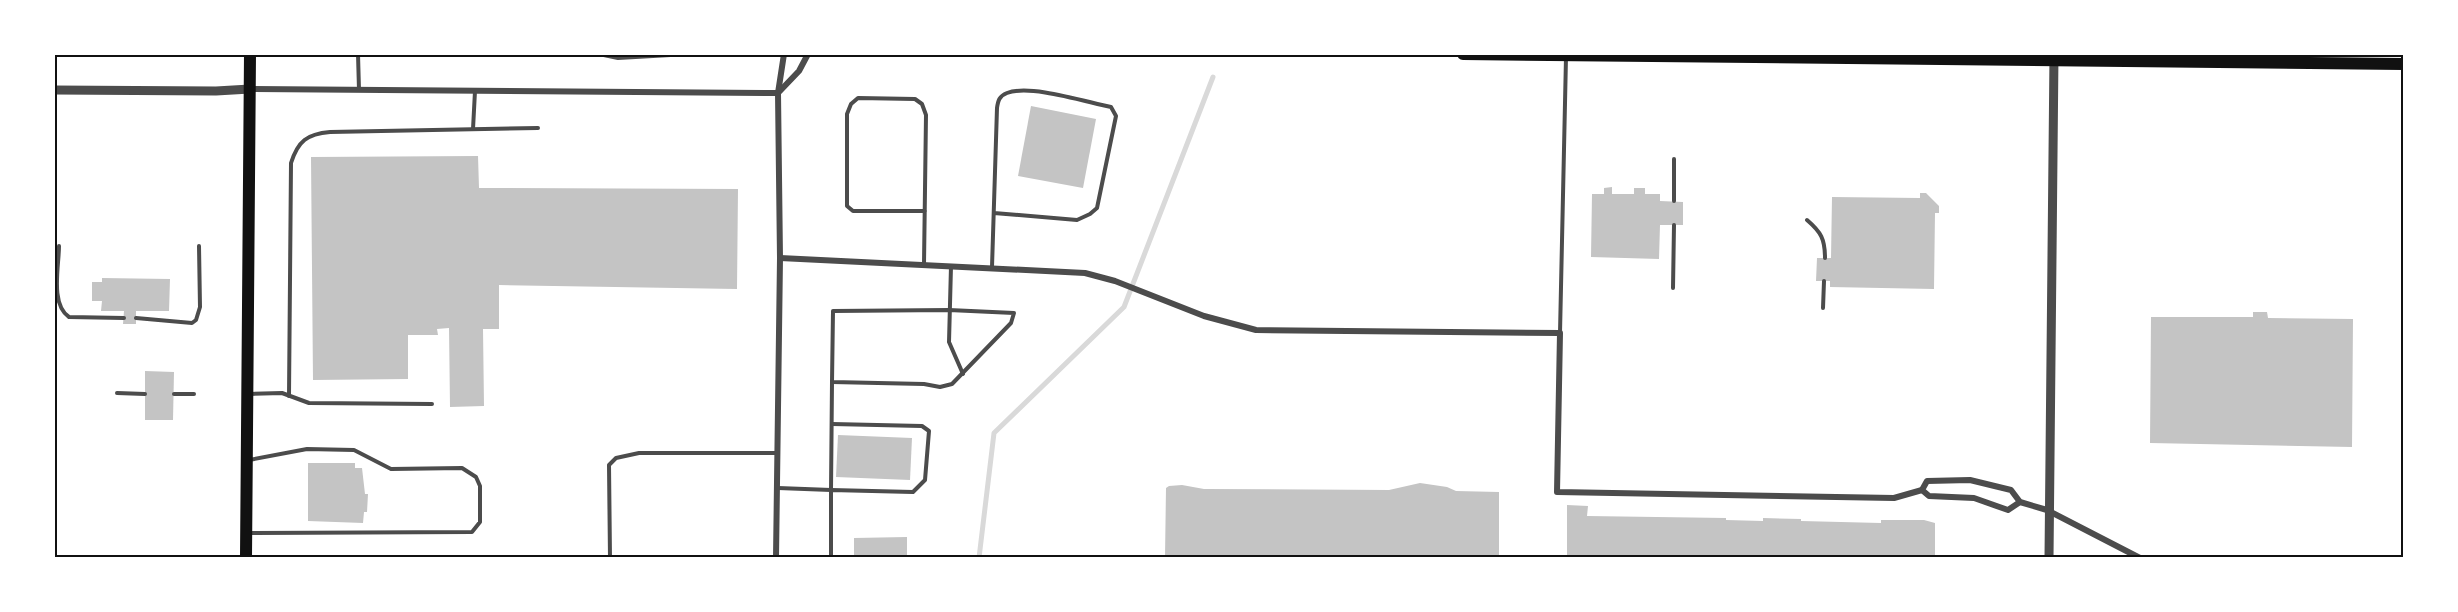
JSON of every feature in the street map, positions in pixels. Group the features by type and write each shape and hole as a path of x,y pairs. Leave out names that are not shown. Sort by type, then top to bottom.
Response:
{"main road":[{"path":"246,558 250,54"},
{"path":"1463,54 1566,57 2054,58 2404,64"}],"street":[{"path":"776,558 780,258 778,93 784,54"},
{"path":"54,90 216,91 250,89 778,93 799,70 808,54"},
{"path":"2049,558 2054,58"},
{"path":"780,258 1085,273 1115,281 1204,316 1256,330 1560,333 1557,492 1894,498 1922,490 1927,481 1970,480 2011,490 2020,502 2048,510 2140,558"},
{"path":"1922,490 1929,496 1974,498 2008,510 2020,502"}],"lane":[{"path":"358,54 359,90"},
{"path":"598,54 618,58 688,54"},
{"path":"1560,333 1566,57"},
{"path":"474,129 475,91"},
{"path":"992,267 993,213 999,99 1006,93 1035,92 1111,107 1116,116 1097,208 1077,220 993,213"},
{"path":"924,264 925,211 926,115 922,104 915,99 858,98 850,104 847,114 847,206 853,211 925,211"},
{"path":"289,396 291,163 298,144 312,134 330,132 538,128"},
{"path":"1674,159 1674,201"},
{"path":"1807,220 1821,232 1825,241 1825,258"},
{"path":"1673,288 1674,225"},
{"path":"59,246 58,298 65,314 69,317 124,318"},
{"path":"136,318 192,323 196,320 200,307 199,246"},
{"path":"951,266 949,342 963,374"},
{"path":"1823,308 1824,281"},
{"path":"831,558 831,490 832,424 832,382 833,311 949,310 1014,313 1011,323 952,384 940,387 924,384 832,382"},
{"path":"117,393 145,394"},
{"path":"248,394 282,393 309,403 432,404"},
{"path":"174,394 194,394"},
{"path":"777,488 913,492 925,480 929,431 922,426 832,424"},
{"path":"246,533 472,532 480,522 480,486 476,477 462,468 391,469 354,450 308,448 247,461"},
{"path":"609,558 609,465 615,458 639,453 777,453"}],"building":[{"path":"1031,106 1096,119 1083,188 1018,176"},
{"path":"478,156 479,188 738,189 737,289 499,285 499,329 483,329 484,406 450,407 449,328 437,329 438,335 408,335 408,379 313,380 311,157"},
{"path":"1612,187 1612,194 1634,194 1634,188 1645,188 1645,194 1660,194 1660,201 1683,202 1683,225 1660,225 1659,259 1591,257 1592,194 1604,194 1604,188"},
{"path":"1920,193 1926,193 1939,206 1939,213 1935,213 1934,289 1830,287 1830,281 1816,281 1817,258 1831,258 1832,197 1920,198"},
{"path":"102,278 170,279 169,311 136,311 136,324 123,324 124,311 101,311 102,301 92,301 92,282 102,282"},
{"path":"2253,312 2267,312 2268,318 2353,319 2352,447 2150,443 2151,317 2253,317"},
{"path":"145,371 174,372 173,420 145,420"},
{"path":"838,435 912,438 910,480 836,477"},
{"path":"308,463 355,463 355,468 362,468 365,494 368,494 367,512 364,512 363,523 308,521"},
{"path":"1420,483 1447,487 1456,491 1499,492 1499,558 1165,558 1166,488 1169,486 1182,485 1204,489 1389,490"},
{"path":"1567,505 1588,506 1587,516 1726,518 1726,520 1763,521 1763,518 1881,523 1881,520 1924,520 1935,523 1935,558 1567,558"},
{"path":"907,537 907,558 854,558 854,538"}],"waterway":[{"path":"979,558 994,433 1124,307 1213,77"}]}
